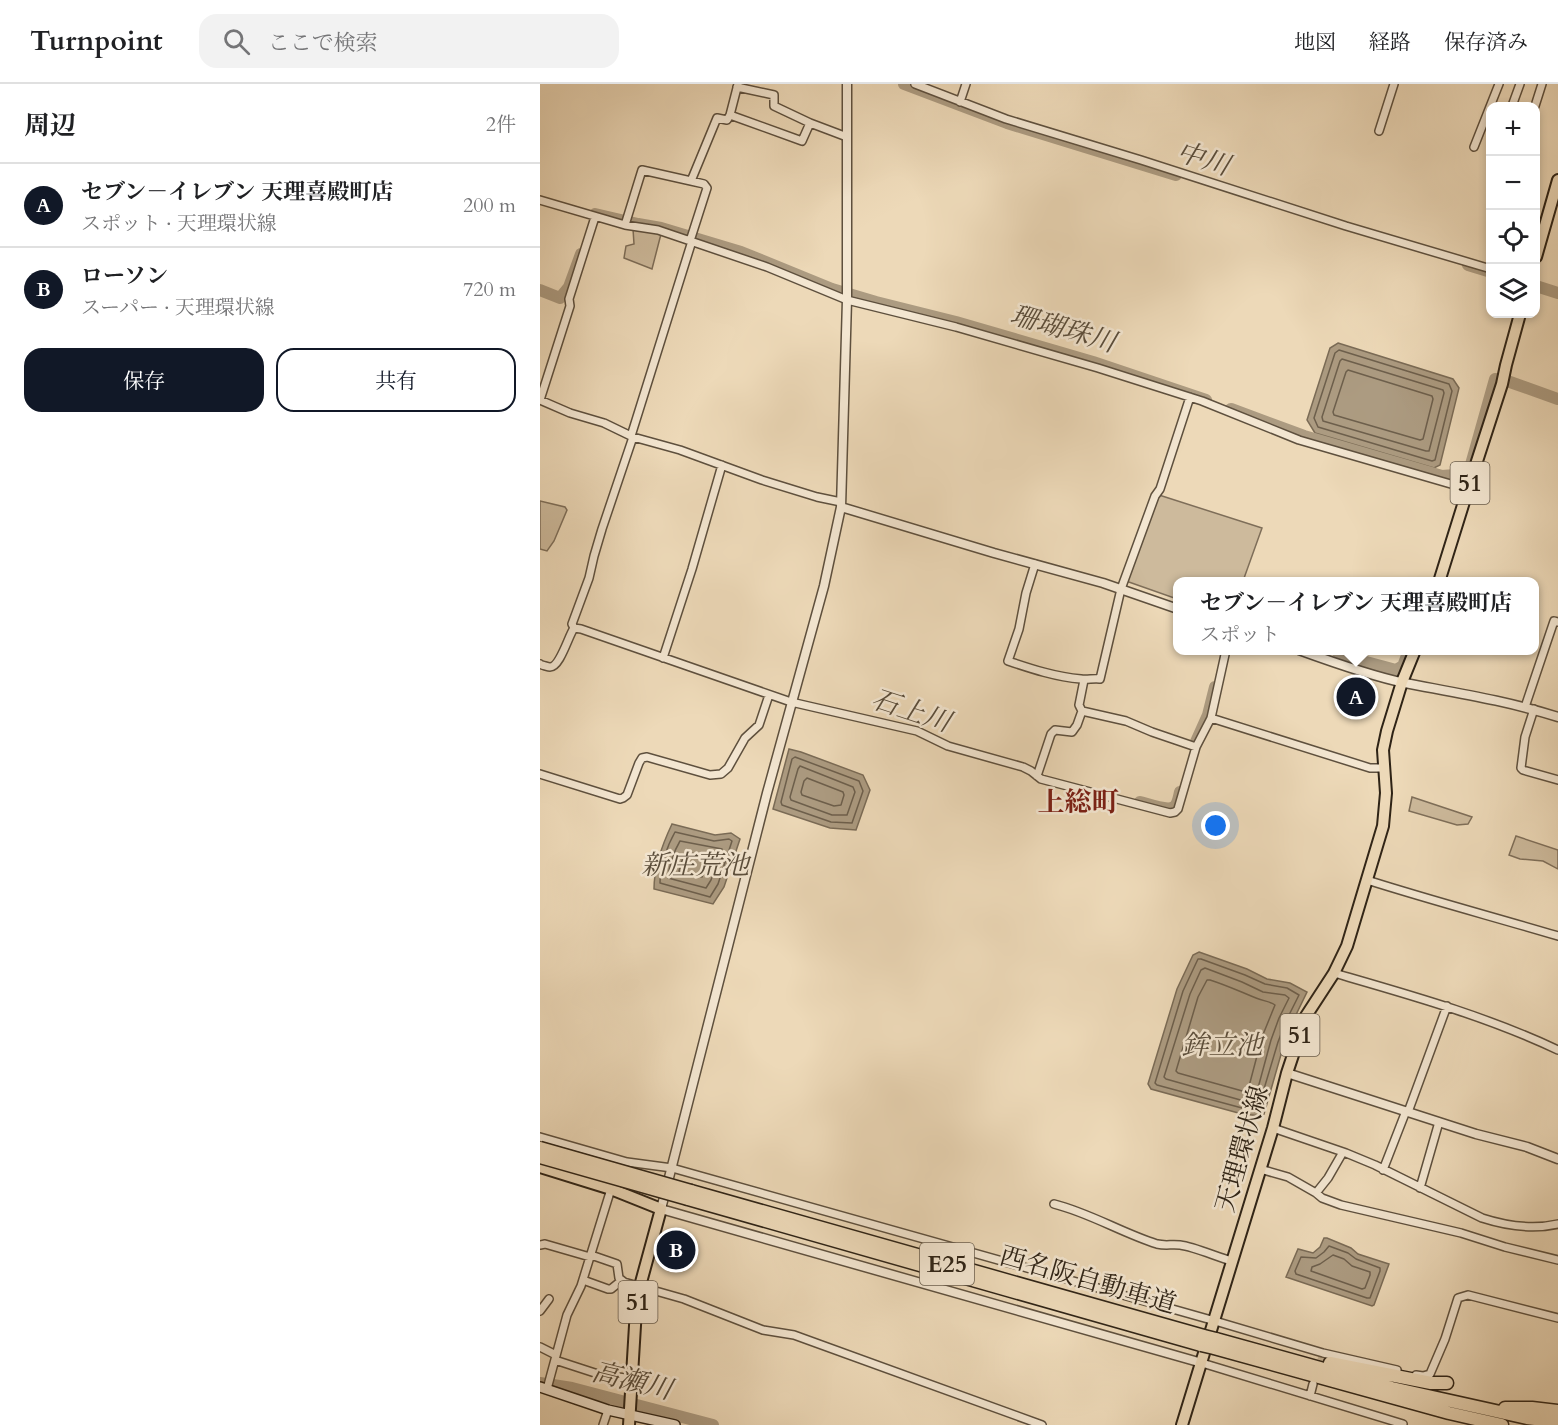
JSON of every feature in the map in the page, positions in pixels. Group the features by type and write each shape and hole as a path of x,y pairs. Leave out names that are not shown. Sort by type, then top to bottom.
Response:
{"highway":[{"name":"西名阪自動車道","path":"540,1148 689,1195"},
{"name":"西名阪自動車道","path":"540,1157 689,1195 1209,1342 1449,1413 1502,1425"},
{"name":"西名阪自動車道","path":"1209,1342 1247,1348 1392,1388 1527,1418 1558,1413"},
{"path":"1247,1348 1257,1347 1431,1383 1447,1383"},
{"name":"E25","path":"1506,1408 1536,1404 1558,1413"},
{"name":"E25","path":"1471,1406 1532,1408 1558,1413"},
{"path":"1449,1413 1472,1425"},
{"path":"1449,1413 1481,1425"},
{"name":"E25","path":"1449,1413 1491,1425"}],"main road":[{"path":"1540,244 1558,180"},
{"name":"51","path":"1441,577 1480,456 1519,318"},
{"name":"天理環状線","path":"1182,1425 1306,1016 1334,973 1347,946 1367,880 1383,826 1386,793 1383,750 1402,682 1413,655"},
{"path":"540,1167 611,1189 661,1209"},
{"name":"51","path":"629,1417 636,1309 661,1209"},
{"path":"543,1388 629,1417 675,1425"}],"street":[{"path":"848,84 847,300 841,504 824,586 742,889 661,1209 1202,1363 1403,1424"},
{"path":"915,84 1006,119 1486,268"},
{"path":"960,102 966,84"},
{"path":"1379,131 1394,84"},
{"path":"1474,147 1499,84"},
{"path":"1513,102 1520,84"},
{"path":"1536,102 1542,84"},
{"path":"691,181 717,118 727,120 730,115 737,86 774,95 774,106 847,137"},
{"path":"730,115 802,141 810,123"},
{"path":"540,664 549,668 559,661 574,628 572,624 589,578 707,188 704,184 642,171 625,225"},
{"path":"540,201 625,225 658,230 767,267 847,300 956,327 1098,368 1190,397 1299,440 1468,489"},
{"path":"595,217 540,400 570,413 604,423 632,437 680,450 994,554 1120,589 1173,607"},
{"path":"1035,564 1026,593 1019,629 1008,661 1049,674 1084,680 1100,679 1120,589 1155,496 1160,489 1190,397"},
{"path":"663,658 722,465"},
{"path":"1558,622 1554,621 1530,708 1521,768 1558,780"},
{"path":"574,628 791,702 918,731 948,746 1023,767 1041,779 1170,813 1175,812 1178,808 1194,746 1211,718 1225,655"},
{"path":"1312,655 1402,682 1530,708 1558,717"},
{"path":"1037,776 1051,734 1055,730 1072,732 1077,725 1082,711 1079,705 1084,680"},
{"path":"540,774 620,799 627,795 642,758 647,757 710,776 717,775 728,768 745,738 759,724 770,695"},
{"path":"1082,711 1126,721 1194,746"},
{"path":"1211,718 1370,768 1384,768"},
{"path":"1367,880 1558,936"},
{"path":"1334,973 1475,1015 1558,1050"},
{"path":"1383,1170 1447,1006"},
{"path":"1287,1073 1476,1134 1527,1147 1558,1159"},
{"path":"1420,1188 1439,1122"},
{"path":"1273,1128 1343,1152 1482,1218 1500,1224 1528,1228 1558,1224"},
{"path":"540,1137 627,1162 672,1168 1215,1321 1322,1355 1423,1376 1430,1374 1434,1366 1458,1298 1468,1294 1558,1318"},
{"path":"1316,1193 1343,1152"},
{"path":"1260,1169 1288,1178 1322,1198 1341,1204 1461,1233 1558,1260"},
{"path":"543,1388 555,1358 567,1315 583,1280 611,1189"},
{"path":"1054,1204 1156,1244 1178,1245 1232,1261"},
{"path":"540,1245 545,1244 617,1264 621,1281"},
{"path":"583,1280 608,1289 621,1281"},
{"path":"621,1281 684,1299 763,1330 794,1335 1042,1425"},
{"path":"540,1311 549,1299"},
{"path":"540,1347 555,1358 598,1374 632,1379"},
{"path":"1310,1396 1313,1384"},
{"path":"603,1425 608,1410"}],"shaded area":[{"path":"633,229 661,234 652,269 624,258 626,246 634,244"},
{"path":"1159,495 1262,528 1244,577 1173,577 1173,598 1126,581"},
{"path":"540,501 565,507 567,510 554,541 547,551 540,549"},
{"path":"1412,797 1472,817 1468,824 1457,825 1409,811"},
{"path":"1516,836 1558,850 1558,869 1543,861 1520,859 1509,855"}],"water":[{"path":"1338,343 1453,379 1459,388 1440,465 1434,468 1315,433 1307,420 1330,348"},
{"path":"789,749 863,775 870,790 856,830 830,828 773,809"},
{"name":"新庄荒池","path":"672,824 715,835 731,833 740,839 724,887 713,904 654,889 659,856"},
{"name":"鉾立池","path":"1199,952 1247,969 1267,979 1290,983 1307,992 1284,1044 1262,1116 1242,1114 1151,1089 1148,1084 1177,989 1193,955"},
{"path":"1324,1238 1351,1248 1358,1254 1389,1264 1374,1305 1286,1277 1298,1249 1313,1253 1320,1247"}],"waterway":[{"name":"中川","path":"904,84 1007,123 1176,175"},
{"name":"珊瑚珠川","path":"595,214 661,228 741,252 832,289 1093,362 1206,400"},
{"name":"珊瑚珠川","path":"540,290 560,298 569,287 581,254"},
{"name":"中川","path":"1468,265 1486,270"},
{"name":"中川","path":"1540,287 1558,293"},
{"name":"珊瑚珠川","path":"1468,475 1495,379 1558,399"},
{"name":"珊瑚珠川","path":"1231,409 1304,436 1442,476 1468,474"},
{"name":"石上川","path":"1340,655 1396,670 1403,666 1407,655"},
{"name":"石上川","path":"1195,744 1208,715 1215,687"},
{"name":"石上川","path":"1140,802 1172,808 1177,803 1180,792"},
{"name":"高瀬川","path":"540,1383 572,1388 713,1425"}],"tunnel":[{"path":"1317,1370 1322,1357"}],"place":[{"name":"セブン－イレブン 天理喜殿町店","path":"1356,697"},
{"name":"ローソン","path":"676,1250"}],"district":[{"name":"上総町","path":"1078,802"}]}
